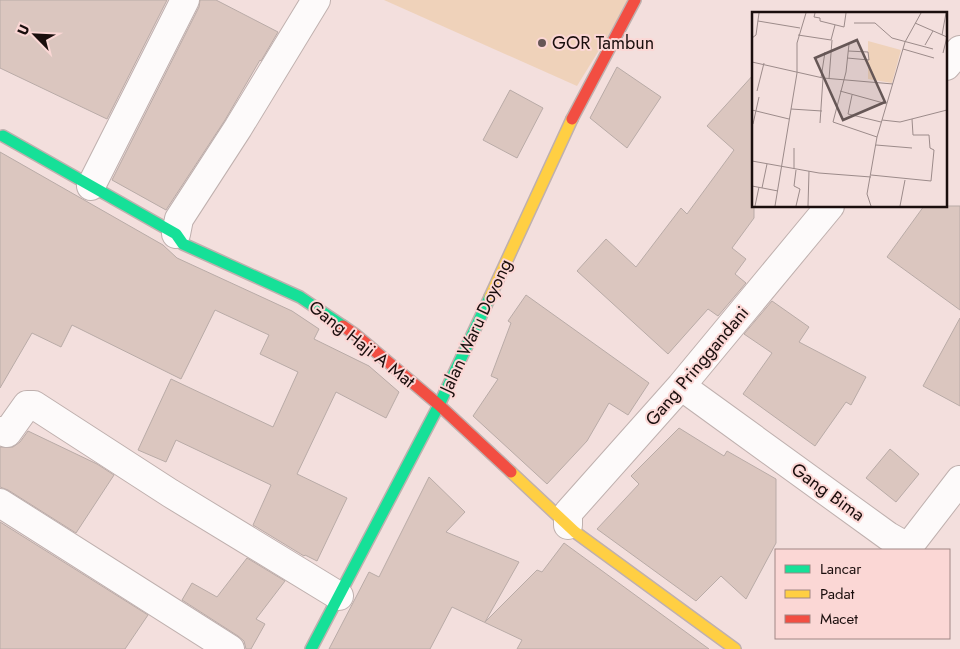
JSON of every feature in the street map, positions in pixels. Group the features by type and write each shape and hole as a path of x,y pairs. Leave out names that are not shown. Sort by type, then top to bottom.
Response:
{"street":[{"path":"91,186 185,0"},
{"path":"176,234 180,219 316,0"},
{"name":"Jalan Waru Doyong","path":"311,649 439,405 571,120 634,0"},
{"path":"948,64 960,50"},
{"name":"Gang Haji A Mat","path":"3,136 176,234 182,244 300,297 356,335 439,405 568,525 736,649"},
{"name":"Gang Pringgandani","path":"568,525 568,513 681,386 828,208"},
{"name":"Gang Bima","path":"681,386 888,536 904,545 913,541 960,480"},
{"path":"0,431 7,432 27,405 34,405 193,508 339,596"},
{"path":"0,503 230,649"}],"shaded area":[{"name":"GOR Tambun","path":"384,0 630,0 577,86"}],"building":[{"path":"0,0 167,0 107,119 0,68"},
{"path":"200,0 216,0 278,32 225,120 166,210 112,180 199,7"},
{"path":"617,67 661,97 627,148 590,118"},
{"path":"752,76 752,208 754,208 754,218 732,248 746,259 735,274 746,283 718,316 708,309 668,354 577,271 606,239 636,267 681,208 687,214 734,150 707,126"},
{"path":"510,90 543,108 517,158 483,140"},
{"path":"0,152 163,245 177,258 292,311 319,329 314,339 369,366 399,392 386,418 336,392 297,474 347,498 317,561 304,556 253,525 271,485 176,440 166,462 138,450 171,379 273,427 298,372 260,354 269,335 215,310 181,379 72,325 61,347 32,333 0,388"},
{"path":"960,206 960,310 887,257 923,208"},
{"path":"526,295 649,383 628,415 609,403 587,441 547,484 473,416 498,379 491,376 511,323 508,321"},
{"path":"772,301 809,327 799,342 866,377 851,405 846,402 815,446 743,394 772,353 744,334"},
{"path":"960,318 960,406 923,386"},
{"path":"679,428 724,456 727,451 776,479 776,543 746,599 721,576 696,601 597,529 639,484 631,476"},
{"path":"28,431 97,464 114,475 76,533 8,490 0,487 0,447 13,447 20,442"},
{"path":"890,449 919,474 896,502 866,478"},
{"path":"429,477 465,512 446,532 519,562 485,622 537,570 542,572 564,543 709,649 517,649 522,640 452,607 430,649 329,649 369,572 379,577"},
{"path":"0,522 148,615 125,649 0,649"},
{"path":"247,558 285,581 256,619 265,624 251,649 246,649 244,641 238,636 182,600 192,583 217,597"}],"traffic: fast":[{"path":"3,136 176,234 183,244 300,297 343,326"},
{"path":"311,649 439,405 490,297"}],"traffic: slow":[{"path":"490,297 572,119"},
{"path":"511,472 575,532 735,649"}],"traffic: jam":[{"path":"572,119 635,0"},
{"path":"343,326 439,405 511,472"}],"place":[{"name":"GOR Tambun","path":"542,43"}]}
